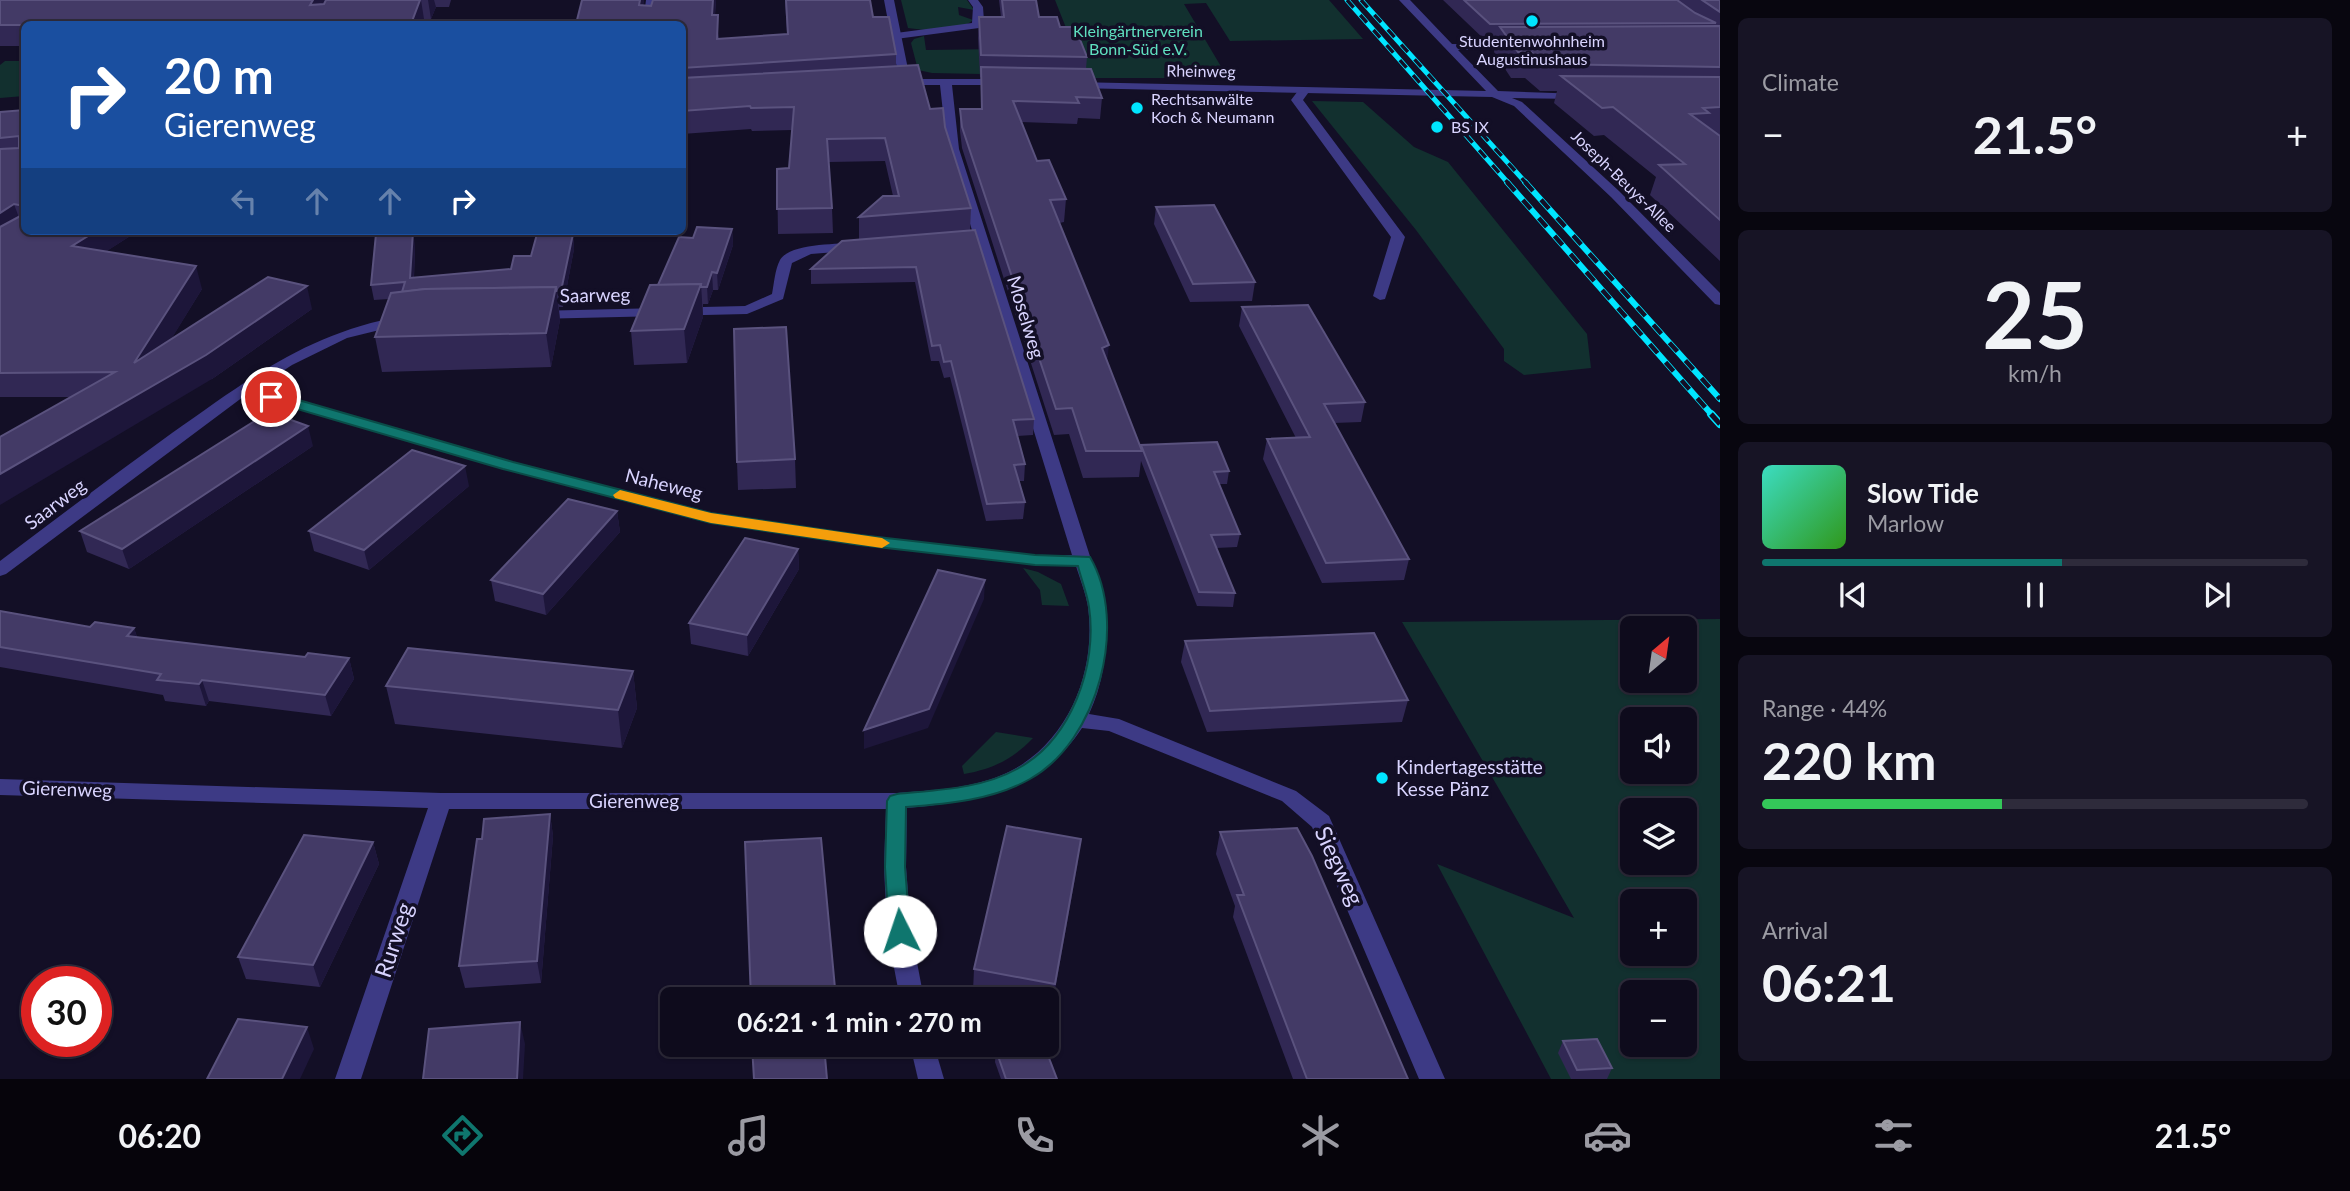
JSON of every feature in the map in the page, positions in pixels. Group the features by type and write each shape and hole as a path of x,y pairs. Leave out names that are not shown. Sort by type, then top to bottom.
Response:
{"street":[{"path":"648,21 651,0"},
{"path":"889,0 905,81"},
{"path":"896,36 975,26 979,21 978,7 973,0"},
{"path":"1404,0 1497,96"},
{"path":"1450,47 1532,47"},
{"path":"892,82 1022,83"},
{"name":"Moselweg","path":"946,82 946,104 953,149 975,238 1084,561"},
{"name":"Rheinweg","path":"1060,84 1589,96"},
{"path":"1305,89 1297,100 1398,237 1380,296"},
{"name":"Joseph-Beuys-Allee","path":"1497,96 1518,104 1537,121 1615,194 1720,301"},
{"name":"Saarweg","path":"515,315 747,310 778,296 786,261 796,254 877,246"},
{"name":"Saarweg","path":"0,570 125,475 245,389 318,343 379,323 418,318"},
{"name":"Naheweg","path":"245,389 508,466 711,518 849,539 1035,560 1084,561"},
{"name":"Gierenweg","path":"0,787 441,801 897,801 984,789 1023,774 1043,760 1076,720 1094,677 1098,640 1097,606 1084,561"},
{"name":"Siegweg","path":"1076,720 1112,724 1289,796 1321,822 1432,1079"},
{"name":"Rurweg","path":"348,1079 441,801"},
{"path":"897,801 895,867 900,931 910,987"},
{"path":"925,1057 931,1079"}],"green space":[{"path":"901,0 967,0 974,10 958,7 959,15 973,20 951,29 908,28"},
{"name":"Kleingärtnerverein Bonn-Süd e.V.","path":"1055,0 1329,0 1363,39 1230,41 1206,3 1184,4 1226,75 1209,75 1209,78 1086,78 932,73 918,70 911,43 924,36 926,50 1074,48"},
{"path":"5,61 21,61 21,96 0,98 0,65"},
{"path":"1312,101 1363,102 1414,147 1448,162 1587,334 1591,368 1524,375 1504,361 1504,349 1416,230"},
{"path":"1023,568 1038,572 1061,584 1069,606 1042,605 1040,590"},
{"path":"1698,619 1720,619 1720,1079 1551,1079 1437,864 1574,918 1402,622 1620,620 1620,693 1698,693"},
{"path":"996,732 1033,738 1002,762 964,774 962,766"}],"building":[{"path":"0,0 313,0 310,5 324,4 326,0 420,0 412,21 21,21 21,25 0,25"},
{"path":"582,0 640,0 639,5 651,6 653,0 713,0 712,15 718,15 717,39 788,34 786,0 870,0 873,17 889,17 896,54 686,68 686,21 577,21"},
{"path":"1002,0 1036,0 1039,17 1057,17 1060,27 1075,27 1087,57 981,55 979,17 1004,17"},
{"path":"1464,0 1677,0 1716,23 1490,24"},
{"path":"1702,0 1720,0 1720,12"},
{"path":"1720,26 1720,67 1547,64 1531,52 1518,52 1500,27"},
{"path":"918,65 930,109 943,108 945,127 971,208 859,217 883,196 899,196 885,138 827,139 832,208 777,209 777,169 789,168 794,107 750,106 686,111 686,78"},
{"path":"981,67 1091,69 1102,98 1076,97 1079,103 1013,101 1037,161 1049,160 1066,199 1050,200 1109,345 1102,348 1142,451 1086,451 1072,408 1056,409 962,127 960,109 982,109"},
{"path":"1561,76 1720,77 1720,107 1703,108 1709,113 1690,114 1720,136 1720,220 1659,165 1685,164 1613,107 1602,108"},
{"path":"21,110 21,205 14,204 0,213 0,149 19,148 19,136 0,138 0,112"},
{"path":"1214,205 1255,282 1193,284 1156,207"},
{"path":"21,216 21,235 90,235 72,246 196,266 134,363 268,277 307,286 206,355 0,474 0,437 115,372 0,373 0,227"},
{"path":"697,227 732,229 717,273 712,272 707,287 701,287 701,284 658,285 679,237 693,238"},
{"path":"975,230 1034,419 1013,420 1025,464 1014,465 1025,502 987,504 951,361 944,362 940,345 932,346 916,267 811,269 842,241"},
{"path":"376,235 413,235 410,278 511,269 514,256 531,256 537,235 573,235 561,291 557,291 556,287 425,289 402,292 405,282 371,285"},
{"path":"701,284 684,329 631,331 650,285"},
{"path":"556,287 546,333 375,337 391,293 425,289"},
{"path":"1308,305 1365,402 1324,404 1409,559 1326,563 1267,439 1310,437 1242,307"},
{"path":"786,327 795,459 737,462 734,329"},
{"path":"269,412 308,426 122,549 80,531"},
{"path":"1217,442 1229,471 1214,472 1240,534 1211,535 1235,593 1199,592 1141,445"},
{"path":"412,450 465,466 364,550 309,531"},
{"path":"568,499 617,511 543,594 491,580"},
{"path":"745,538 798,549 747,635 689,623"},
{"path":"938,570 985,580 929,709 864,730"},
{"path":"0,611 90,627 95,622 134,628 127,636 305,657 308,653 349,658 325,695 202,680 199,684 157,680 161,674 0,647"},
{"path":"1374,633 1408,700 1210,711 1185,641"},
{"path":"408,648 633,671 618,710 386,686"},
{"path":"550,814 537,961 459,966 477,839 482,839 484,819"},
{"path":"1007,826 1081,839 1055,984 974,969"},
{"path":"1297,828 1312,856 1408,1079 1307,1079 1237,895 1244,895 1220,832"},
{"path":"304,835 373,842 313,965 238,957"},
{"path":"821,838 835,987 751,987 745,842"},
{"path":"238,1019 307,1027 282,1079 207,1079"},
{"path":"520,1022 517,1079 423,1079 429,1029"},
{"path":"1597,1039 1612,1068 1577,1070 1563,1041"},
{"path":"753,1057 825,1057 827,1079 754,1079"},
{"path":"998,1057 1049,1057 1057,1079 1006,1079"}],"railway":[{"path":"1347,0 1509,184"},
{"path":"1361,0 1527,184"},
{"path":"1507,182 1713,416"},
{"path":"1525,182 1720,399"},
{"path":"1711,414 1720,424"}],"slow traffic":[{"path":"620,495 711,518 882,543"}],"place":[{"name":"Studentenwohnheim Augustinushaus","path":"1532,21"},
{"name":"Rechtsanwälte Koch & Neumann","path":"1137,108"},
{"name":"BS IX","path":"1437,127"},
{"name":"Kindertagesstätte Kesse Pänz","path":"1382,778"}],"route":[{"path":"271,397 508,466 711,518 860,540 1035,560 1084,561 1097,606 1099,626 1094,677 1088,697 1062,740 1043,760 1023,774 984,789 897,801 895,867 900,931"}]}
